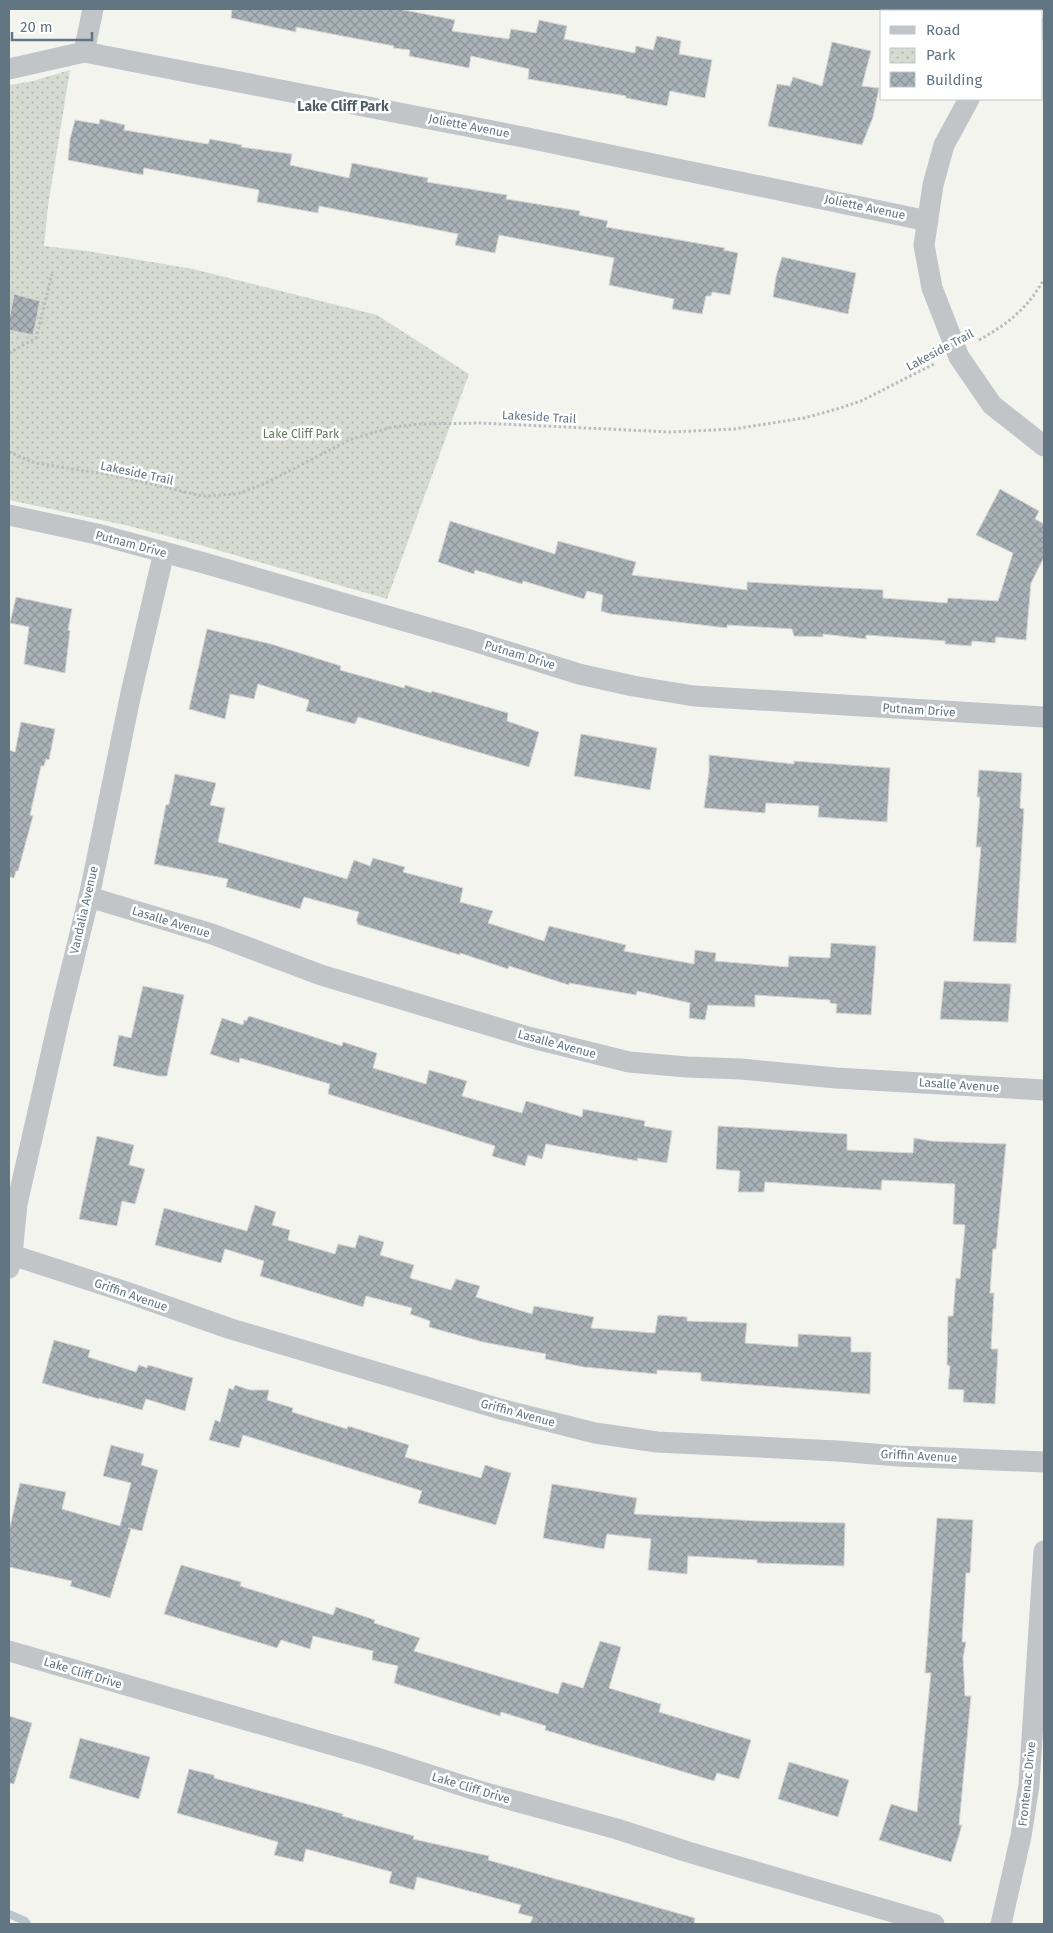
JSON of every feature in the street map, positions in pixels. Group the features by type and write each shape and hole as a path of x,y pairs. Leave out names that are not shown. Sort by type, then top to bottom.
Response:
{"street":[{"path":"84,52 93,9"},
{"name":"Joliette Avenue","path":"9,69 84,52 523,137 928,221"},
{"path":"968,100 944,145 933,185 924,245 932,288 957,353 992,405 1044,446"},
{"name":"Putnam Drive","path":"9,515 97,534 164,552 467,639 579,674 633,686 694,696 1044,717"},
{"name":"Vandalia Avenue","path":"10,1262 17,1204 89,897 131,693 164,552"},
{"name":"Lasalle Avenue","path":"89,897 212,934 321,975 528,1037 629,1062 741,1069 836,1078 1044,1090"},
{"name":"Griffin Avenue","path":"10,1262 126,1292 228,1328 500,1409 595,1432 658,1442 898,1456 1044,1462"},
{"name":"Frontenac Drive","path":"1001,1924 1021,1836 1029,1785 1044,1551"},
{"name":"Lake Cliff Drive","path":"9,1651 374,1757 479,1791 616,1829 934,1924"}],"path":[{"path":"9,353 36,338 52,274"},
{"name":"Lakeside Trail","path":"9,452 34,463 118,476 202,496 237,494 264,484 349,440 392,427 461,423 670,432 734,429 804,418 861,401 957,353 1016,317 1031,300 1044,279"}],"green space":[{"name":"Lake Cliff Park","path":"70,70 48,206 44,246 87,251 193,269 377,315 469,374 387,599 129,526 9,500 9,85 33,81"}],"building":[{"path":"232,9 399,9 455,20 452,31 509,39 511,29 536,33 539,20 567,26 564,39 635,53 636,46 653,50 657,36 681,41 679,54 712,60 705,98 670,91 667,106 626,98 626,96 528,79 529,69 471,56 469,68 409,56 410,50 393,48 394,46 296,27 296,32 231,18"},
{"path":"832,42 871,51 862,86 879,88 873,117 862,145 768,126 777,84 790,86 793,77 822,86"},
{"path":"100,119 125,125 124,130 208,144 210,139 242,145 241,147 292,154 290,165 349,178 352,163 428,178 427,182 507,195 506,199 580,211 579,215 608,221 606,227 725,248 724,250 738,253 730,295 712,292 711,296 706,296 702,314 672,309 674,299 609,285 614,258 499,235 495,253 455,245 458,234 319,206 318,213 257,202 259,190 144,168 143,175 68,160 70,139 75,120 99,124"},
{"path":"782,257 856,273 848,314 773,297"},
{"path":"14,294 40,301 33,335 9,330"},
{"path":"1000,489 1039,511 1035,519 1044,524 1044,557 1031,583 1026,640 996,637 995,643 972,641 971,646 945,644 945,641 866,635 866,639 823,634 823,637 794,636 792,629 727,625 727,628 611,614 601,611 603,595 587,591 584,599 523,581 522,584 475,570 474,574 438,562 450,521 555,554 558,541 636,562 632,575 747,590 747,582 883,590 883,598 947,603 948,598 998,601 1013,553 976,535"},
{"path":"16,597 72,609 68,630 70,631 65,673 24,664 29,627 10,623"},
{"path":"207,629 271,644 341,666 340,670 404,688 405,685 431,693 432,691 508,713 507,721 539,732 529,767 358,717 355,724 306,711 309,700 258,684 254,699 230,694 225,719 189,709"},
{"path":"21,722 55,729 49,760 46,759 44,766 41,766 30,815 33,816 18,871 16,871 14,878 9,877 9,750 15,752"},
{"path":"581,734 657,748 650,790 574,776"},
{"path":"709,755 794,764 794,761 890,768 887,822 818,817 819,806 766,803 765,813 704,808 709,772"},
{"path":"979,770 1022,773 1020,808 1024,809 1016,943 973,941 981,847 976,847 980,797 977,797"},
{"path":"175,774 216,783 210,805 225,808 218,842 347,879 354,860 370,866 373,858 405,867 403,872 463,888 460,902 493,911 488,923 544,941 549,926 626,945 624,951 694,964 695,950 716,953 715,961 788,967 789,956 830,958 831,943 876,946 871,1015 836,1013 837,1004 830,1003 830,1000 755,995 755,1007 708,1005 705,1020 689,1018 690,1003 637,991 636,995 569,983 569,985 509,966 508,969 460,953 460,955 357,924 359,912 304,897 300,909 226,887 228,879 154,864 166,805 169,804"},
{"path":"944,981 1011,984 1008,1022 940,1019"},
{"path":"143,986 184,995 167,1076 158,1076 113,1066 119,1035 131,1038"},
{"path":"249,1016 342,1046 343,1042 377,1053 373,1068 426,1084 429,1070 467,1081 462,1096 522,1113 526,1101 582,1117 583,1109 645,1121 644,1126 672,1131 667,1163 637,1158 638,1161 546,1144 542,1159 528,1155 525,1166 492,1156 495,1146 328,1094 330,1084 240,1058 239,1063 210,1054 222,1018 243,1025 244,1020 246,1021"},
{"path":"718,1126 847,1134 847,1150 913,1153 914,1138 931,1141 1006,1144 996,1249 993,1249 990,1293 994,1293 991,1349 998,1349 995,1404 963,1402 964,1390 948,1389 950,1366 947,1365 948,1316 953,1316 956,1278 960,1279 965,1225 953,1224 955,1184 882,1180 881,1190 765,1182 764,1192 738,1192 740,1171 716,1169"},
{"path":"97,1136 134,1145 129,1165 145,1169 135,1204 122,1201 117,1226 79,1219"},
{"path":"255,1205 276,1212 272,1225 290,1230 288,1240 335,1254 338,1244 355,1248 359,1235 384,1242 380,1255 414,1265 410,1278 451,1290 456,1279 480,1286 476,1297 532,1314 534,1306 594,1317 591,1328 655,1333 658,1315 687,1317 687,1321 747,1323 745,1343 798,1347 798,1334 851,1337 851,1352 871,1352 870,1394 701,1381 701,1373 657,1370 657,1374 584,1367 545,1359 546,1354 483,1342 429,1327 430,1321 410,1314 412,1308 366,1296 363,1307 260,1276 264,1261 225,1249 221,1263 155,1245 164,1208 247,1231"},
{"path":"54,1340 90,1350 88,1357 136,1372 139,1365 147,1368 148,1365 193,1378 185,1411 146,1399 142,1410 42,1383"},
{"path":"235,1385 250,1390 269,1390 267,1400 293,1408 292,1412 347,1429 348,1426 409,1445 405,1457 481,1478 485,1465 511,1473 496,1525 418,1503 422,1491 243,1435 239,1448 209,1440 215,1420 220,1422 229,1388 233,1390"},
{"path":"111,1445 144,1454 141,1465 158,1470 142,1531 128,1528 131,1529 110,1598 70,1586 72,1581 9,1567 9,1531 20,1483 66,1492 62,1509 120,1526 131,1483 103,1476"},
{"path":"552,1484 637,1498 634,1514 757,1521 845,1523 844,1566 757,1563 757,1560 688,1556 687,1574 648,1570 651,1539 607,1534 604,1549 543,1538"},
{"path":"937,1518 973,1520 970,1573 966,1573 962,1642 966,1642 963,1658 965,1696 971,1696 959,1825 962,1825 951,1862 879,1840 891,1804 917,1812 931,1673 925,1673"},
{"path":"181,1565 241,1582 240,1586 333,1615 336,1607 375,1620 374,1623 420,1638 414,1651 558,1694 562,1682 583,1688 600,1641 621,1647 609,1688 661,1704 659,1712 751,1740 739,1779 717,1773 714,1781 545,1730 546,1726 501,1712 500,1716 394,1683 398,1666 372,1660 373,1651 313,1636 310,1649 281,1640 277,1648 164,1614"},
{"path":"9,1716 32,1723 14,1784 9,1783"},
{"path":"80,1738 150,1757 139,1799 69,1778"},
{"path":"789,1762 849,1780 838,1817 778,1799"},
{"path":"189,1769 414,1836 413,1839 489,1856 488,1860 695,1918 694,1924 530,1924 533,1917 518,1913 521,1905 417,1877 414,1890 389,1883 392,1872 306,1849 303,1862 274,1855 278,1842 177,1813"}],"waterway":[{"path":"9,1914 25,1921 27,1924"}],"district":[{"name":"Lake Cliff Park","path":"343,106"}]}
